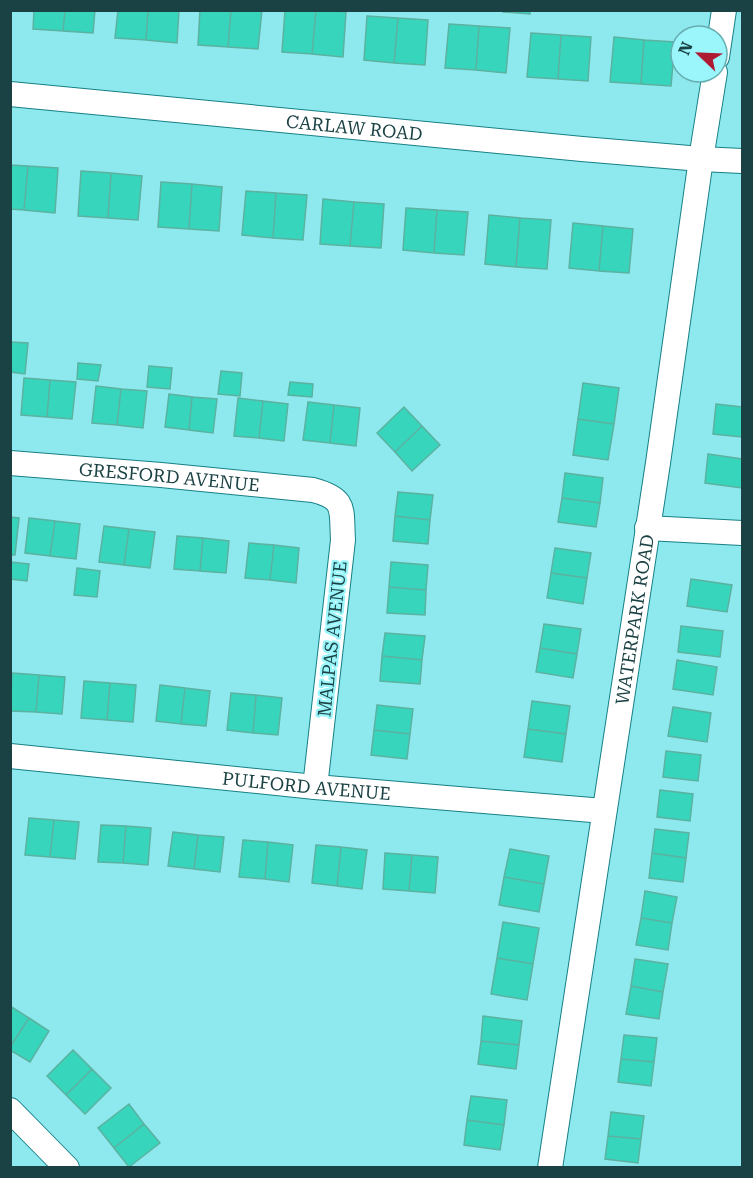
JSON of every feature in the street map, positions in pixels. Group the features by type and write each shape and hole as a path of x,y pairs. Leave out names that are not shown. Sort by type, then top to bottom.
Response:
{"street":[{"name":"WATERPARK ROAD","path":"550,1167 713,84"},
{"name":"CARLAW ROAD","path":"10,94 570,148 742,161"},
{"name":"GRESFORD AVENUE","path":"10,463 161,475 313,490 330,494"},
{"name":"MALPAS AVENUE","path":"315,787 343,540 340,505 330,494"},
{"path":"647,528 742,533"},
{"name":"PULFORD AVENUE","path":"10,756 315,787 604,811"},
{"path":"10,1110 67,1167"}],"building":[{"path":"34,10 65,10 63,31 33,29"},
{"path":"65,10 95,10 93,33 63,31"},
{"path":"118,10 148,10 146,40 115,38"},
{"path":"148,10 179,10 177,43 146,40"},
{"path":"200,10 231,10 228,47 198,45"},
{"path":"231,10 262,10 258,49 228,47"},
{"path":"285,10 316,10 312,54 282,52"},
{"path":"316,10 346,12 343,57 312,54"},
{"path":"503,10 530,10 530,14 503,12"},
{"path":"367,16 398,18 394,63 364,60"},
{"path":"398,18 428,20 425,65 394,63"},
{"path":"449,24 479,26 476,70 445,68"},
{"path":"479,26 510,28 506,73 476,70"},
{"path":"531,33 561,35 558,79 527,77"},
{"path":"561,35 591,37 588,81 558,79"},
{"path":"614,37 644,40 641,84 610,82"},
{"path":"644,40 669,42 669,84 671,86 641,84"},
{"path":"10,165 28,166 24,210 10,209"},
{"path":"28,166 58,168 55,213 24,210"},
{"path":"81,171 111,173 108,218 78,216"},
{"path":"111,173 142,176 138,220 108,218"},
{"path":"161,182 192,184 189,229 158,227"},
{"path":"192,184 222,187 219,231 189,229"},
{"path":"246,191 276,193 273,238 242,235"},
{"path":"276,193 307,195 303,240 273,238"},
{"path":"323,199 354,202 350,246 320,244"},
{"path":"354,202 384,204 381,248 350,246"},
{"path":"406,208 437,210 434,253 403,250"},
{"path":"437,210 468,212 464,255 434,253"},
{"path":"489,215 520,218 516,267 485,264"},
{"path":"520,218 551,220 547,269 516,267"},
{"path":"573,223 603,226 599,271 569,268"},
{"path":"603,226 633,229 629,273 599,271"},
{"path":"10,342 28,343 25,374 10,372"},
{"path":"78,363 101,365 98,381 77,379"},
{"path":"149,366 172,368 170,389 147,387"},
{"path":"221,371 242,373 240,396 218,394"},
{"path":"24,378 50,380 47,417 21,415"},
{"path":"50,380 76,382 72,419 47,417"},
{"path":"290,382 313,384 312,397 288,395"},
{"path":"583,383 619,388 614,424 578,419"},
{"path":"96,386 121,389 117,425 92,423"},
{"path":"121,389 147,391 143,428 117,425"},
{"path":"169,394 192,397 189,430 165,427"},
{"path":"192,397 217,399 213,433 189,430"},
{"path":"238,398 263,401 259,438 234,436"},
{"path":"263,401 288,404 284,441 259,438"},
{"path":"308,402 334,405 330,443 303,440"},
{"path":"716,404 742,407 742,437 713,434"},
{"path":"334,405 360,408 356,446 330,443"},
{"path":"404,407 422,426 395,452 377,433"},
{"path":"578,419 614,424 608,460 573,455"},
{"path":"422,426 440,445 412,471 395,452"},
{"path":"708,454 742,459 742,488 705,483"},
{"path":"565,473 603,478 600,503 562,498"},
{"path":"398,492 433,495 430,520 395,516"},
{"path":"562,498 600,503 596,527 558,522"},
{"path":"395,516 430,520 428,544 393,541"},
{"path":"10,517 19,518 15,555 10,555"},
{"path":"29,518 55,521 50,556 25,553"},
{"path":"55,521 80,524 76,559 50,556"},
{"path":"104,526 129,529 124,565 99,562"},
{"path":"129,529 155,532 150,568 124,565"},
{"path":"177,536 203,538 200,571 174,569"},
{"path":"203,538 229,541 226,573 200,571"},
{"path":"249,543 274,545 270,580 245,578"},
{"path":"274,545 299,548 296,583 270,580"},
{"path":"555,548 591,553 587,578 551,573"},
{"path":"10,562 29,564 27,581 10,579"},
{"path":"391,562 428,565 426,590 389,587"},
{"path":"77,568 100,571 97,597 74,595"},
{"path":"551,573 587,578 583,604 547,598"},
{"path":"691,579 732,585 727,612 687,606"},
{"path":"389,587 426,590 425,615 387,613"},
{"path":"544,624 581,629 577,654 540,648"},
{"path":"681,626 723,631 720,657 678,652"},
{"path":"385,633 425,636 422,660 382,656"},
{"path":"540,648 577,654 573,678 536,672"},
{"path":"382,656 422,660 420,684 380,681"},
{"path":"677,660 717,667 713,695 673,689"},
{"path":"12,673 39,675 36,712 10,711"},
{"path":"39,675 65,677 62,714 36,712"},
{"path":"84,681 110,683 107,720 81,718"},
{"path":"110,683 136,685 133,722 107,720"},
{"path":"160,685 185,688 181,724 156,721"},
{"path":"185,688 210,691 206,726 181,724"},
{"path":"231,693 256,695 253,733 227,730"},
{"path":"256,695 282,698 278,735 253,733"},
{"path":"532,701 570,706 566,734 528,729"},
{"path":"377,705 413,709 410,734 374,730"},
{"path":"673,707 711,713 707,742 668,736"},
{"path":"528,729 566,734 562,762 524,757"},
{"path":"374,730 410,734 407,759 371,755"},
{"path":"666,751 701,755 698,781 663,777"},
{"path":"660,790 693,794 690,821 657,817"},
{"path":"29,818 54,820 50,857 25,855"},
{"path":"54,820 79,822 75,859 50,857"},
{"path":"101,825 126,826 123,863 98,862"},
{"path":"126,826 151,828 148,865 123,863"},
{"path":"655,829 689,833 686,858 652,853"},
{"path":"173,832 198,835 194,869 168,866"},
{"path":"198,835 224,837 220,872 194,869"},
{"path":"243,840 268,842 265,879 239,877"},
{"path":"268,842 293,845 289,882 265,879"},
{"path":"316,845 341,847 337,886 312,883"},
{"path":"341,847 367,850 362,889 337,886"},
{"path":"510,849 549,856 544,884 504,877"},
{"path":"385,853 412,855 409,891 383,889"},
{"path":"652,853 686,858 683,882 649,878"},
{"path":"412,855 438,857 435,893 409,891"},
{"path":"504,877 544,884 539,912 499,905"},
{"path":"645,891 677,897 672,923 641,918"},
{"path":"641,918 672,923 668,950 636,945"},
{"path":"503,922 539,928 533,964 497,958"},
{"path":"497,958 533,964 527,1000 491,994"},
{"path":"635,959 668,964 663,992 631,986"},
{"path":"631,986 663,992 659,1019 626,1014"},
{"path":"10,1006 29,1018 10,1047"},
{"path":"483,1016 522,1021 519,1045 481,1041"},
{"path":"29,1018 49,1031 30,1062 10,1050"},
{"path":"624,1035 657,1038 654,1062 621,1059"},
{"path":"481,1041 519,1045 516,1069 478,1064"},
{"path":"73,1050 92,1069 66,1095 47,1076"},
{"path":"621,1059 654,1062 651,1086 618,1082"},
{"path":"92,1069 111,1088 85,1114 66,1095"},
{"path":"471,1096 507,1100 504,1125 467,1120"},
{"path":"129,1104 144,1124 114,1148 98,1128"},
{"path":"611,1112 644,1116 641,1139 608,1136"},
{"path":"467,1120 504,1125 500,1150 464,1145"},
{"path":"144,1124 160,1143 129,1167 114,1148"},
{"path":"608,1136 641,1139 638,1163 605,1159"}]}
